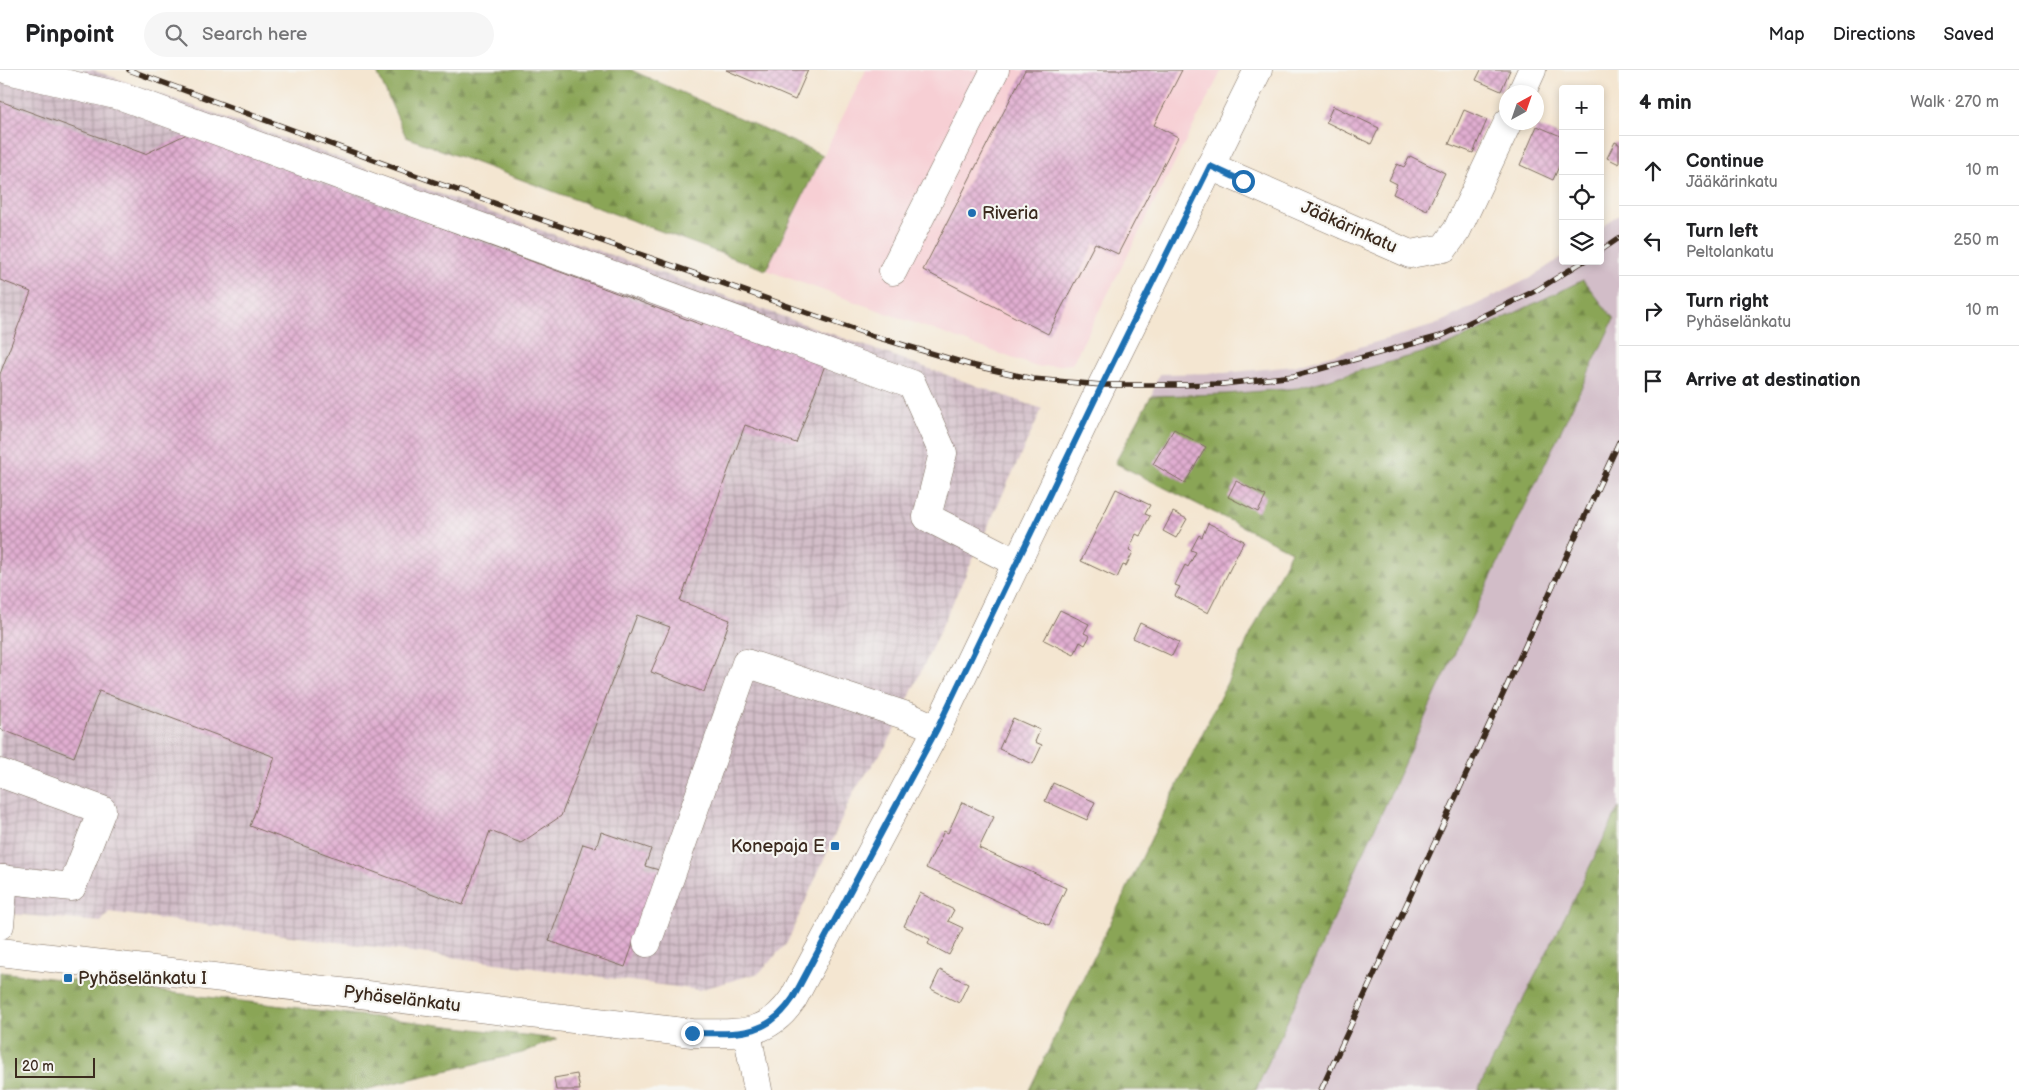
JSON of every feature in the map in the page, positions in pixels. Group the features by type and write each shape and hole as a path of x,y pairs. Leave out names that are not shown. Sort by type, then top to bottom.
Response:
{"street":[{"path":"8,70 124,98 912,384 942,453 926,517 1017,563"},
{"path":"893,271 995,70"},
{"path":"758,1090 747,1032 764,1026 784,1012 793,998 937,729 1102,385 1258,70"},
{"path":"1525,85 1532,70"},
{"name":"Jääkärinkatu","path":"1210,166 1410,254 1444,248 1457,230 1504,130"},
{"path":"647,943 746,664 910,717 937,729"},
{"path":"0,774 102,810 72,887 2,879 0,925"},
{"name":"Pyhäselänkatu","path":"0,952 692,1033 747,1032"}],"shaded area":[{"path":"0,70 93,70 1042,409 888,743 854,791 787,943 759,973 699,990 109,912 101,922 0,913"},
{"name":"Riveria","path":"866,70 1222,70 1072,364 1037,367 766,270"},
{"path":"1619,215 1619,808 1478,1090 1256,1090 1436,693 1614,319 1583,281 1446,346 1298,388 1226,394 1151,396 1159,374 1224,373 1294,366 1435,325 1532,277 1559,259 1559,265 1604,265 1604,226"}],"green space":[{"path":"376,70 631,70 823,155 766,270 406,137"},
{"path":"1583,280 1614,319 1436,693 1256,1090 1029,1090 1291,551 1115,463 1151,396 1226,394 1298,388 1446,346"},
{"path":"1619,808 1619,1090 1478,1090"},
{"path":"0,972 557,1039 522,1053 364,1090 0,1090"}],"building":[{"path":"726,70 808,70 795,100"},
{"path":"1025,70 1182,70 1154,125 1178,137 1118,254 1095,243 1048,334 923,270"},
{"path":"1481,70 1510,70 1504,85 1499,85 1499,90 1476,80"},
{"path":"0,101 145,154 189,133 702,325 704,320 825,365 796,443 745,425 680,601 730,620 704,692 651,672 670,627 637,615 561,816 521,843 490,831 463,905 250,826 275,757 99,691 74,757 0,729 0,374 31,292 0,280"},
{"path":"1333,106 1379,128 1371,144 1326,122"},
{"path":"1464,110 1487,120 1473,153 1449,144"},
{"path":"1544,129 1559,135 1559,166 1553,180 1520,165 1535,130"},
{"path":"1615,142 1619,144 1619,164 1607,158"},
{"path":"1410,156 1445,173 1427,210 1393,194 1397,184 1389,180 1397,164 1404,167"},
{"path":"1174,429 1206,447 1185,483 1153,464"},
{"path":"1236,481 1266,496 1258,512 1228,497"},
{"path":"1116,489 1150,505 1145,514 1150,516 1140,536 1136,534 1129,550 1133,552 1126,566 1123,565 1117,578 1081,561"},
{"path":"1173,512 1187,519 1176,538 1163,531"},
{"path":"1208,523 1244,541 1208,613 1175,596 1180,587 1175,585 1185,565 1188,567 1196,552 1191,550 1199,535 1202,537"},
{"path":"1060,610 1089,624 1084,633 1090,636 1085,645 1080,642 1074,655 1044,640"},
{"path":"1140,623 1179,642 1172,656 1133,638"},
{"path":"1013,718 1040,730 1035,742 1042,745 1033,764 999,749"},
{"path":"1053,783 1095,802 1087,820 1045,801"},
{"path":"962,802 994,817 979,848 1066,888 1049,925 926,868 944,831 948,833"},
{"path":"601,832 651,849 645,866 659,870 625,967 549,941 583,844 596,848"},
{"path":"920,893 954,910 948,921 963,928 949,955 928,944 930,939 904,926"},
{"path":"940,970 968,984 959,1003 931,989"},
{"path":"577,1074 580,1090 556,1090 554,1078"}],"railway":[{"path":"129,70 434,182 873,336 971,365 1033,379 1102,385 1176,385 1223,384 1294,376 1441,336 1537,290 1578,265"},
{"path":"1604,248 1619,238"},
{"path":"1321,1090 1619,442"}],"place":[{"name":"Riveria","path":"972,213"},
{"name":"Konepaja E","path":"835,846"},
{"name":"Pyhäselänkatu I","path":"68,978"}],"route":[{"path":"692,1033 747,1032 764,1026 784,1012 937,729 1102,385 1210,166 1243,181"}]}
